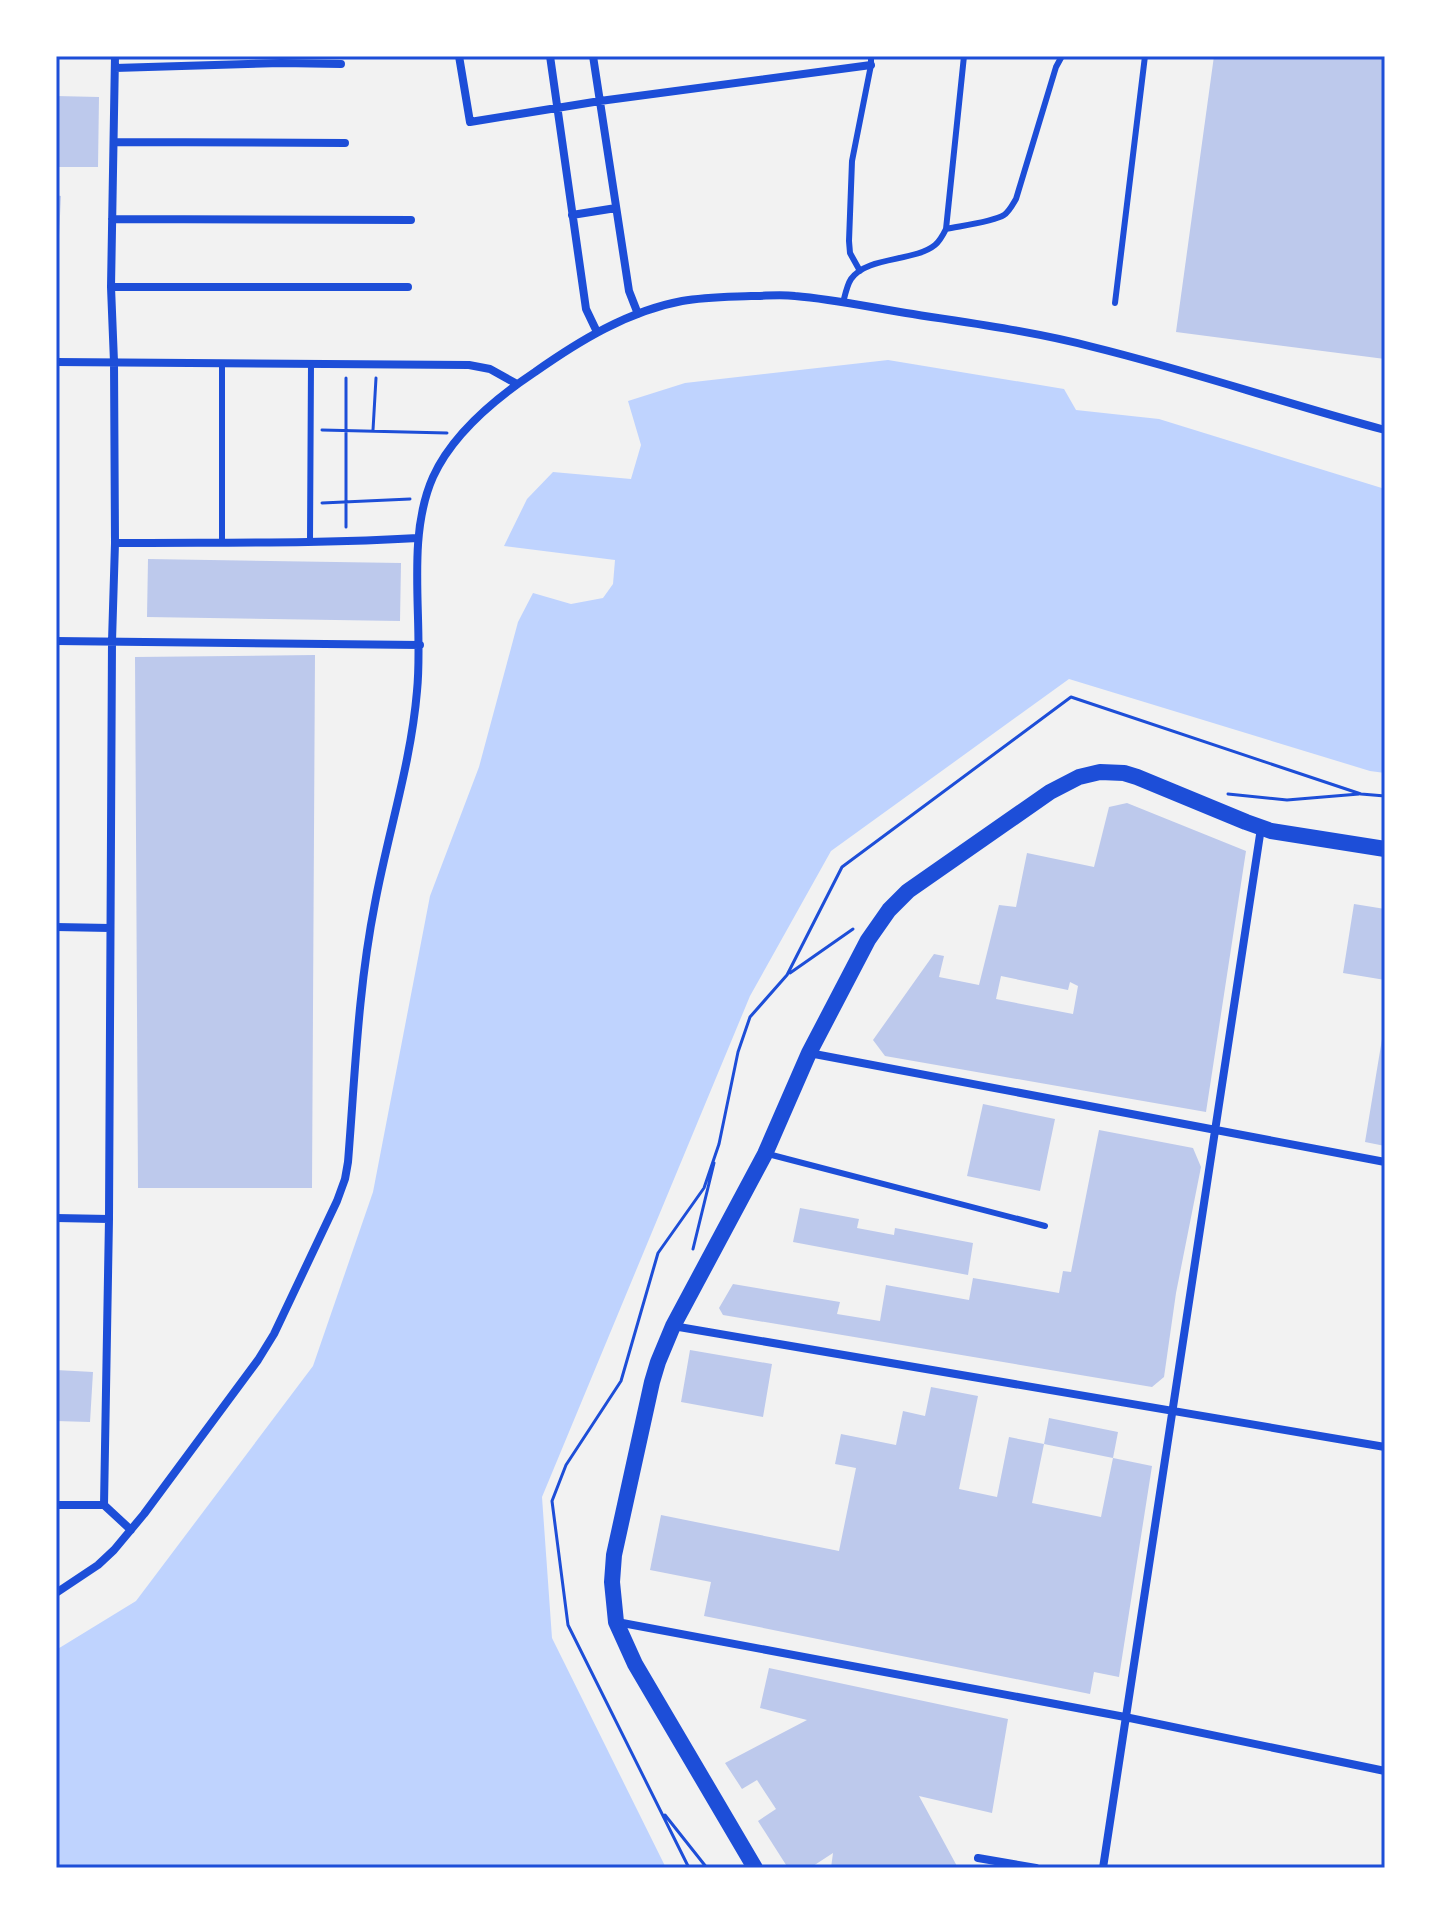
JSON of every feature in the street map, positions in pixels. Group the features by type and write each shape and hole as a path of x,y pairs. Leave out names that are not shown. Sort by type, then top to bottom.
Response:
{"main road":[{"path":"755,1868 643,1680 616,1622 612,1582 614,1555 658,1362 673,1326 765,1154 809,1053 868,940 898,901 940,868 1041,797 1100,772 1124,773 1148,780 1261,828 1283,834 1385,849"}],"street":[{"path":"104,1505 115,543 111,287 115,56"},
{"path":"459,56 470,122 871,61"},
{"path":"550,56 586,309 597,332"},
{"path":"593,56 629,291 638,314"},
{"path":"115,68 341,64"},
{"path":"114,142 345,143"},
{"path":"572,215 616,208"},
{"path":"112,219 411,220"},
{"path":"111,287 408,287"},
{"path":"56,1593 98,1565 114,1550 258,1360 274,1334 337,1201 348,1162 367,947 409,748 417,692 420,645 418,538 434,474 462,434 495,402 597,332 638,314 682,301 792,295 996,327 1095,347 1385,430"},
{"path":"56,362 469,365 490,369 517,384"},
{"path":"115,543 345,542 418,538"},
{"path":"56,641 420,645"},
{"path":"1103,1868 1261,828"},
{"path":"56,927 110,928"},
{"path":"809,1053 1385,1162"},
{"path":"56,1218 109,1219"},
{"path":"673,1326 1385,1447"},
{"path":"56,1505 104,1505 131,1530"},
{"path":"616,1622 1125,1717 1385,1771"},
{"path":"978,1858 1036,1868"}],"lane":[{"path":"843,303 849,281 860,271 924,251 934,246 946,229 964,56"},
{"path":"946,229 995,218 1010,209 1016,199 1062,56"},
{"path":"1115,303 1145,56"},
{"path":"860,271 850,253 849,241 852,161 871,61"},
{"path":"222,363 222,542"},
{"path":"310,541 311,364"},
{"path":"765,1154 1045,1226"}],"path":[{"path":"345,542 346,364"},
{"path":"373,430 376,364"},
{"path":"311,430 462,434"},
{"path":"311,503 426,498"},
{"path":"692,1250 738,1052 750,1017 787,975 842,867 1071,697 1361,794"},
{"path":"1226,794 1287,800 1361,794 1385,796"},
{"path":"689,1868 568,1625 552,1501 566,1465 621,1381 658,1253 704,1188 719,1144"},
{"path":"660,1809 707,1868"}],"water":[{"path":"888,360 1064,389 1076,410 1159,419 1385,489 1385,773 1069,679 831,851 750,996 542,1497 552,1638 666,1868 56,1868 56,1650 136,1601 313,1366 373,1192 430,896 479,767 518,622 533,593 571,604 603,598 613,584 615,560 504,546 527,499 553,472 631,479 641,445 628,401 685,383"}],"building":[{"path":"1214,56 1385,56 1385,359 1176,332"},
{"path":"56,96 99,97 98,167 56,167"},
{"path":"56,195 61,196 58,255 56,255"},
{"path":"148,559 401,563 400,621 147,617"},
{"path":"315,655 312,1188 138,1188 135,657"},
{"path":"1127,803 1246,851 1206,1112 885,1056 873,1040 934,954 944,956 939,977 979,985 999,905 1016,907 1027,853 1094,867 1109,807","holes":["1001,976 1068,990 1070,982 1078,986 1073,1014 996,999"]},
{"path":"1354,904 1385,909 1385,980 1343,973"},
{"path":"1385,1033 1385,1146 1365,1142"},
{"path":"983,1104 1055,1119 1040,1191 967,1176"},
{"path":"1099,1130 1193,1148 1201,1167 1176,1293 1164,1377 1152,1387 723,1315 719,1308 733,1284 840,1302 837,1314 880,1321 886,1285 969,1300 973,1278 1059,1293 1063,1271 1071,1272"},
{"path":"800,1208 859,1219 857,1228 894,1235 895,1228 973,1243 968,1275 793,1242"},
{"path":"690,1350 772,1364 763,1417 681,1402"},
{"path":"56,1370 93,1372 90,1422 56,1421"},
{"path":"931,1387 978,1396 959,1489 997,1497 1009,1437 1044,1444 1032,1503 1101,1517 1113,1458 1152,1466 1119,1677 1094,1672 1090,1694 704,1616 711,1582 650,1570 661,1515 839,1551 856,1468 835,1464 841,1434 896,1445 903,1411 925,1416"},
{"path":"1049,1418 1118,1432 1113,1458 1044,1444"},
{"path":"769,1668 1008,1719 992,1813 919,1796 958,1868 831,1868 833,1853 810,1868 788,1868 758,1821 776,1809 757,1780 742,1789 725,1763 807,1720 760,1708"}]}
